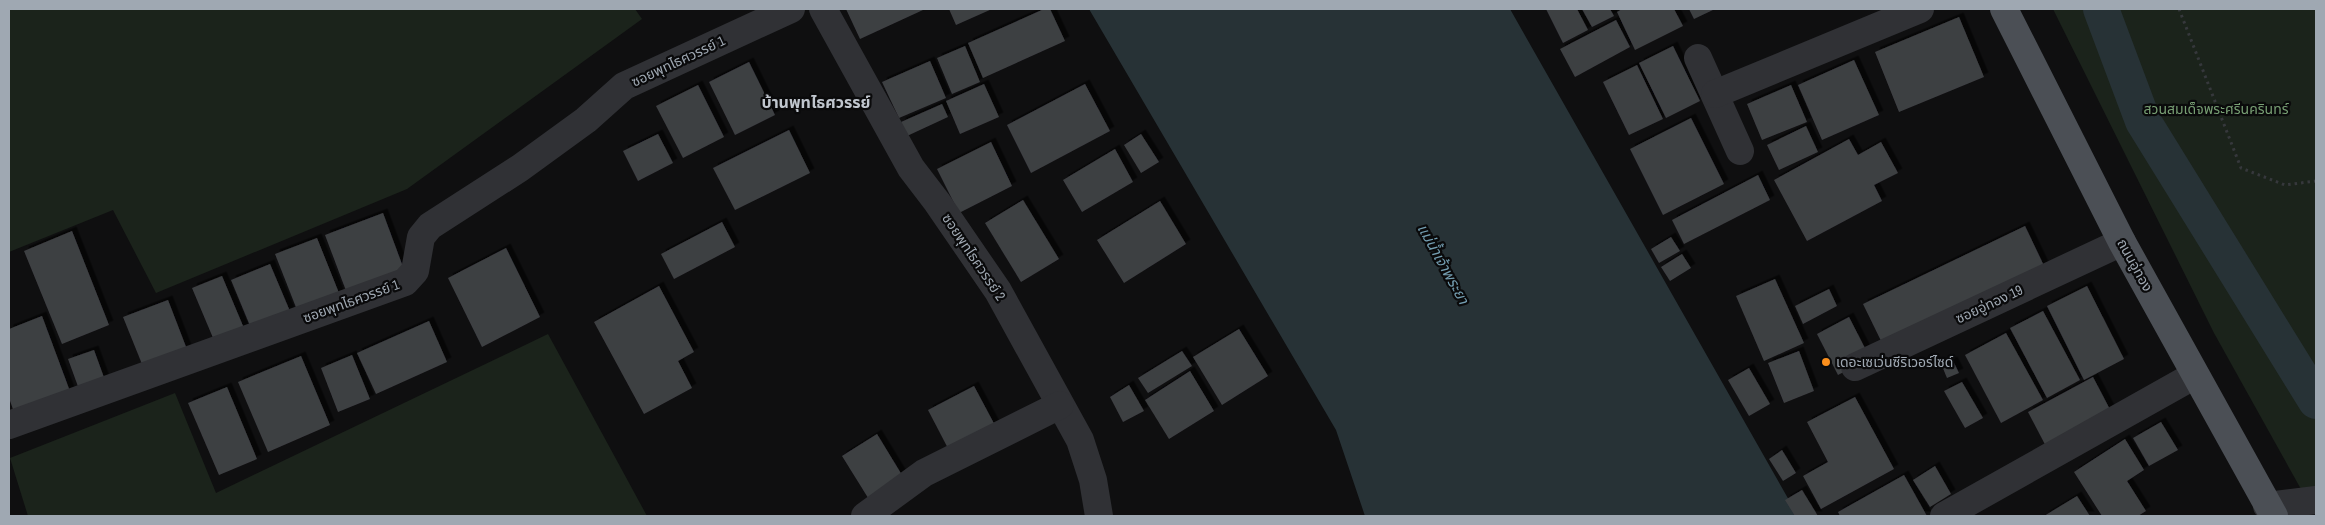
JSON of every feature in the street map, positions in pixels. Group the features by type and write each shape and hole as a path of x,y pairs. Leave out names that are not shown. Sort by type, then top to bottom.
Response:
{"main road":[{"name":"ถนนอู่ทอง","path":"2004,9 2122,242 2271,511"}],"street":[{"name":"ซอยพุทไธศวรรย์ 1","path":"9,425 405,282 415,271 421,237 430,226 520,168 586,120 624,86 791,9"},
{"name":"ซอยพุทไธศวรรย์ 2","path":"823,9 910,168 937,202 998,291 1080,440 1094,480 1099,516"},
{"path":"1715,94 1920,9"},
{"path":"1698,58 1740,151"},
{"name":"ซอยอู่ทอง 19","path":"1855,367 2122,242"},
{"path":"1944,516 2195,375"},
{"path":"865,516 924,473 1060,405"},
{"path":"2271,511 2316,500"}],"path":[{"path":"2179,9 2240,168 2285,185 2316,181"}],"green space":[{"path":"9,9 635,9 642,19 407,189 156,293 113,210 9,252"},
{"name":"สวนสมเด็จพระศรีนครินทร์","path":"2053,9 2316,9 2316,516 2214,333"},
{"path":"548,334 647,516 28,516 10,458 175,393 216,493"}],"water":[{"name":"แม่น้ำเจ้าพระยา","path":"1089,9 1510,9 1798,516 1365,516 1336,430"}],"building":[{"path":"846,9 922,9 923,10 860,39"},
{"path":"949,9 992,9 956,25"},
{"path":"1044,9 1050,9 1065,41 983,78 968,43"},
{"path":"1546,9 1577,9 1588,30 1563,43"},
{"path":"1582,9 1610,9 1614,16 1592,27"},
{"path":"1622,9 1674,9 1683,26 1635,50 1617,12"},
{"path":"1689,9 1715,9 1694,19"},
{"path":"1959,17 1984,77 1899,112 1875,52"},
{"path":"1616,20 1630,47 1575,77 1560,49"},
{"path":"965,46 980,82 952,94 937,58"},
{"path":"1673,46 1700,101 1666,118 1639,63"},
{"path":"1854,60 1879,115 1822,140 1798,85"},
{"path":"930,61 946,98 899,118 882,82"},
{"path":"749,62 775,115 735,135 709,82"},
{"path":"1637,65 1663,119 1629,135 1603,82"},
{"path":"984,84 999,117 960,134 946,101"},
{"path":"1085,84 1110,131 1031,173 1007,125"},
{"path":"698,85 724,137 683,158 656,106"},
{"path":"1791,85 1807,122 1762,140 1747,104"},
{"path":"942,104 948,117 907,136 901,122"},
{"path":"1691,118 1724,184 1663,215 1630,149"},
{"path":"1806,126 1818,152 1779,170 1767,145"},
{"path":"789,130 810,173 735,210 713,168"},
{"path":"658,134 673,163 638,181 623,151"},
{"path":"1141,134 1159,162 1141,173 1124,145"},
{"path":"1849,139 1858,155 1881,142 1898,173 1874,185 1882,201 1807,241 1774,180"},
{"path":"991,142 1012,186 959,213 937,169"},
{"path":"1115,149 1133,182 1082,212 1063,180"},
{"path":"1758,175 1770,200 1684,244 1672,220"},
{"path":"1023,200 1059,259 1021,282 985,223"},
{"path":"1160,201 1186,244 1124,283 1097,240"},
{"path":"383,213 406,275 348,296 325,235"},
{"path":"722,222 735,247 674,279 661,254"},
{"path":"2025,226 2046,270 1885,349 1863,304"},
{"path":"72,231 109,325 62,344 24,251"},
{"path":"1671,237 1680,251 1659,263 1651,249"},
{"path":"317,238 341,298 299,315 275,254"},
{"path":"506,248 540,317 482,347 448,278"},
{"path":"1682,254 1691,268 1670,281 1661,267"},
{"path":"270,264 292,316 253,333 231,280"},
{"path":"222,276 246,333 216,345 192,288"},
{"path":"1775,279 1804,343 1764,361 1736,296"},
{"path":"659,286 694,352 678,361 692,388 644,414 594,322"},
{"path":"2087,286 2124,359 2084,380 2047,306"},
{"path":"1829,289 1837,306 1803,324 1795,306"},
{"path":"168,300 188,352 144,369 123,317"},
{"path":"2043,311 2080,380 2047,398 2010,328"},
{"path":"42,316 71,394 15,415 9,398 9,329"},
{"path":"1849,317 1870,358 1838,375 1817,334"},
{"path":"429,321 447,362 376,394 357,353"},
{"path":"1239,329 1268,376 1222,405 1193,357"},
{"path":"2006,333 2043,400 2001,423 1965,355"},
{"path":"94,350 106,383 80,392 68,359"},
{"path":"1182,351 1192,366 1148,393 1138,378"},
{"path":"1799,351 1814,391 1784,403 1768,363"},
{"path":"352,355 370,399 338,412 321,368"},
{"path":"301,356 330,425 268,452 238,382"},
{"path":"1953,361 1959,373 1947,378 1942,366"},
{"path":"1749,368 1770,404 1749,416 1728,380"},
{"path":"1190,371 1214,411 1169,439 1145,400"},
{"path":"2093,377 2115,419 2050,454 2028,412"},
{"path":"1962,382 1983,418 1965,428 1944,391"},
{"path":"1129,385 1144,411 1123,422 1110,397"},
{"path":"974,386 998,431 952,456 928,410"},
{"path":"227,387 257,459 219,475 188,403"},
{"path":"1855,397 1894,469 1821,509 1803,476 1828,462 1807,422"},
{"path":"2161,422 2178,450 2149,466 2133,438"},
{"path":"877,434 905,480 870,501 842,456"},
{"path":"2125,439 2144,470 2127,481 2146,511 2138,516 2102,516 2074,472"},
{"path":"1782,450 1796,473 1783,481 1769,459"},
{"path":"1935,466 1951,494 1930,507 1913,480"},
{"path":"1904,475 1927,516 1840,516 1838,512"},
{"path":"1802,490 1818,516 1795,516 1785,500"},
{"path":"2077,496 2090,516 2044,516"}],"waterway":[{"path":"2101,9 2143,121 2316,401"}],"place":[{"name":"เดอะเซเว่นซีริเวอร์ไซด์","path":"1826,362"}],"district":[{"name":"บ้านพุทไธศวรรย์","path":"816,102"}]}
